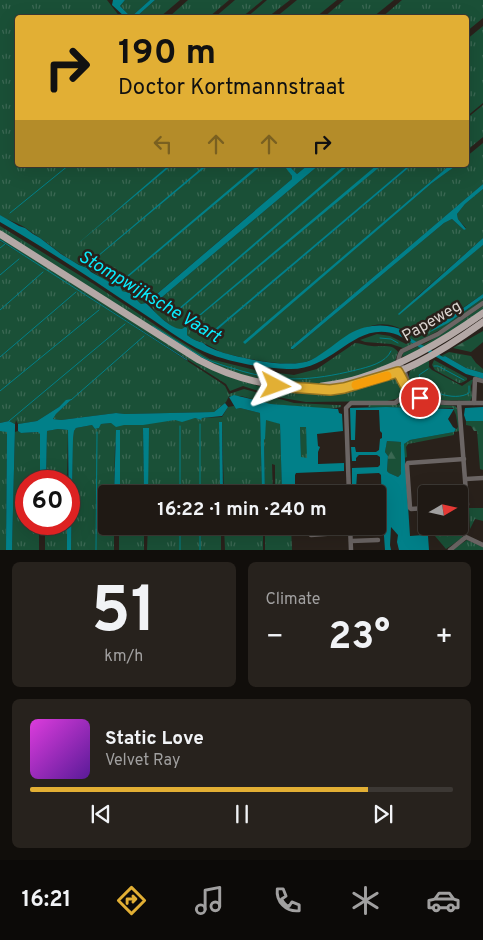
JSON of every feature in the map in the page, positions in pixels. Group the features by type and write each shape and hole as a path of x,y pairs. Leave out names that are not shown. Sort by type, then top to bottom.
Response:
{"main road":[{"path":"0,234 199,360 236,377 263,384 289,388 344,388 401,371 429,358 483,322"},
{"path":"314,388 358,379 421,353 483,313"}],"street":[{"name":"Papeweg","path":"399,362 399,354 450,327 483,304"},
{"path":"399,362 401,371 411,390 420,398 432,402 483,403"},
{"path":"474,403 475,380 483,381"},
{"path":"349,485 346,408 351,403 395,403 411,390"},
{"path":"459,403 466,485"},
{"path":"418,508 410,508 408,462 464,459"},
{"path":"466,479 483,478"},
{"path":"351,535 351,550"},
{"path":"450,550 466,538 483,545"},
{"path":"351,541 378,540"}],"green space":[{"path":"0,0 107,0 118,15 15,15 15,167 288,167 292,176 292,179 146,303 141,304 130,293 122,291 119,283 105,280 68,258 24,227 0,215"},
{"path":"125,0 150,0 133,15 129,15 120,6"},
{"path":"155,0 180,0 162,15 138,15"},
{"path":"188,0 229,0 211,15 171,15"},
{"path":"235,0 263,0 244,15 218,15"},
{"path":"267,0 290,0 271,15 250,15"},
{"path":"297,0 337,0 318,15 279,15"},
{"path":"344,0 394,0 375,15 326,15"},
{"path":"402,0 483,0 483,18 469,30 469,15 384,15"},
{"path":"483,26 483,103 469,115 469,38"},
{"path":"483,105 483,137 469,149 469,117"},
{"path":"483,143 483,184 291,347 292,350 444,223 452,219 464,230 466,228 458,219 457,214 465,204 483,189 483,238 414,299 415,301 483,245 483,294 429,331 457,317 483,298 483,301 449,325 417,342 409,338 409,334 394,326 381,324 367,327 355,333 318,357 305,362 263,361 221,352 202,343 187,335 187,330 177,330 156,314 152,307 317,167 407,167 208,336 410,167 448,167 245,343 432,183 454,167 469,167 469,155"},
{"path":"290,167 306,167 297,174"},
{"path":"0,226 210,359 255,370 294,375 317,369 355,343 370,346 390,346 398,352 392,364 366,374 328,383 288,385 233,373 194,354 0,231"},
{"path":"0,236 206,367 235,379 266,388 313,392 337,390 392,378 401,383 404,392 400,398 387,401 306,402 277,397 243,386 230,391 226,384 52,273 221,383 229,394 244,389 294,403 341,405 341,407 329,409 271,404 241,396 229,396 226,402 214,412 116,413 61,420 53,419 71,400 67,400 37,421 18,424 16,420 15,424 9,421 0,423 0,241 42,267 0,240"},
{"path":"483,306 483,311 426,347 402,357 403,353 428,342"},
{"path":"483,331 483,342 471,352 453,348"},
{"path":"377,334 390,336 406,344 410,342 414,344 403,348 391,344 360,340"},
{"path":"449,352 471,356 483,369 483,373 466,368 445,356 443,358 441,356"},
{"path":"429,360 429,367 432,370 462,386 473,380 470,401 431,399 413,387 409,377 410,371"},
{"path":"434,360 467,378 467,380 459,383 435,370 432,365"},
{"path":"409,396 430,404 455,406 457,408 460,431 454,432 458,427 453,408 368,407 369,405 397,405"},
{"path":"234,406 236,409 240,408 260,413 262,485 224,485 222,422 219,422 220,485 148,485 148,428 143,428 144,485 120,485 120,430 115,446 114,485 98,485 98,535 114,535 114,550 71,550 71,535 80,535 80,470 72,470 73,439 76,428 92,425 95,429 99,428 101,424 111,423 121,425 195,418 201,420 202,418 222,417 228,407"},
{"path":"265,420 280,424 282,485 275,485 275,465 272,464 273,485 265,485"},
{"path":"466,421 483,421 483,470 480,469 477,431 474,431 471,426 466,425"},
{"path":"300,426 306,427 308,458 301,458"},
{"path":"68,430 67,470 46,470 47,431"},
{"path":"0,431 7,431 6,550 0,550"},
{"path":"15,432 39,432 40,434 40,470 15,470 15,535 39,535 39,550 12,550"},
{"path":"454,432 454,435 408,444 406,447 407,457 404,458 404,444 410,440"},
{"path":"387,441 401,442 401,474 398,477 387,471 388,456 385,452"},
{"path":"469,508 483,508 483,521 475,519 470,529"},
{"path":"45,535 67,535 67,550 45,550"},
{"path":"119,535 144,535 144,550 119,550"},
{"path":"148,535 221,535 221,550 147,550"},
{"path":"224,535 263,535 263,550 225,550"},
{"path":"265,535 291,535 292,550 265,550"},
{"path":"463,535 462,538 446,549 435,536"},
{"path":"467,540 483,547 483,550 452,550"}],"water":[{"path":"113,0 125,0 120,6 129,15 123,15 112,5"},
{"path":"150,0 155,0 138,15 133,15"},
{"path":"167,167 170,167 75,246"},
{"path":"203,167 206,167 95,259"},
{"path":"256,167 260,167 128,277 128,275"},
{"path":"290,167 297,174 306,167 317,167 155,303 151,299 292,179 286,168"},
{"path":"343,167 347,167 178,311"},
{"path":"375,167 380,167 201,315 199,315"},
{"path":"407,167 410,167 210,336 208,335"},
{"path":"448,167 454,167 432,183 245,344 243,342"},
{"path":"483,184 483,189 465,204 457,214 458,219 466,229 464,230 452,219 444,223 291,349 291,347"},
{"path":"0,215 25,228 61,254 91,272 111,283 120,283 122,291 130,293 141,304 146,303 168,323 178,328 187,328 187,335 190,338 224,353 268,362 302,363 326,351 356,330 371,326 386,326 408,332 410,338 443,357 445,356 466,368 483,373 483,379 466,374 398,335 383,332 369,334 356,339 318,363 303,368 267,367 234,362 214,356 179,338 70,265 0,222"},
{"path":"483,238 483,245 398,314"},
{"path":"483,294 483,298 448,323 428,333"},
{"path":"234,395 271,404 338,409 339,413 342,414 343,431 317,434 318,446 320,447 318,464 344,463 344,471 296,473 295,485 282,485 280,424 266,420 264,440 265,485 262,485 260,413 240,408 236,409 229,397","holes":["300,427 306,427 307,458 301,457"]},
{"path":"72,399 53,419 61,420 116,413 214,412 225,403 228,407 222,416 202,418 201,420 195,418 182,422 175,420 116,427 111,423 101,424 99,428 95,429 92,425 76,428 73,439 72,470 68,470 68,430 47,431 46,470 40,470 40,434 38,432 21,433 18,431 18,424 37,421 59,407 66,400"},
{"path":"483,407 483,421 466,421 464,415 465,408"},
{"path":"350,408 454,409 448,419 456,429 454,432 410,440 404,444 410,536 428,536 429,550 399,550 398,535 391,527 391,550 385,550 386,485 381,485 381,475 379,473 357,474 356,485 352,485 352,468 378,467 380,465 380,457 377,455 359,455 356,461 352,461 351,447 355,447 356,452 376,452 379,450 382,433 380,431 379,410 356,410 355,440 351,440","holes":["387,441 401,442 401,474 398,477 387,471 388,456 385,452"]},
{"path":"9,421 15,424 15,428 12,550 6,550 7,432 0,431 0,423"},
{"path":"219,422 222,422 223,485 220,485"},
{"path":"143,428 149,428 148,485 144,485"},
{"path":"116,430 120,430 120,485 114,485"},
{"path":"67,535 71,535 71,550 67,550"}],"waterway":[{"path":"10,213 67,167"},
{"path":"0,240 187,360"},
{"path":"0,248 5,244"},
{"path":"0,275 19,259"},
{"path":"0,310 43,272"},
{"path":"0,357 76,292"},
{"path":"0,391 99,310"},
{"path":"9,421 125,324"},
{"path":"153,326 206,359 224,366 266,377 310,378 356,370 371,366 385,359 391,351"},
{"path":"71,400 144,336"},
{"path":"380,338 391,339 398,343"},
{"path":"434,366 438,366 464,380"},
{"path":"428,369 419,375 427,386 440,394 463,396 469,393 469,386"},
{"path":"200,424 200,485"},
{"path":"180,426 180,485"},
{"path":"96,550 97,432"},
{"path":"180,535 180,550"},
{"path":"200,535 200,550"}],"slow traffic":[{"path":"356,385 387,376"}],"route":[{"path":"276,386 330,390 344,388 398,372 406,387 420,398"}],"water label":[{"name":"Stompwijksche Vaart","path":"150,296"}]}
